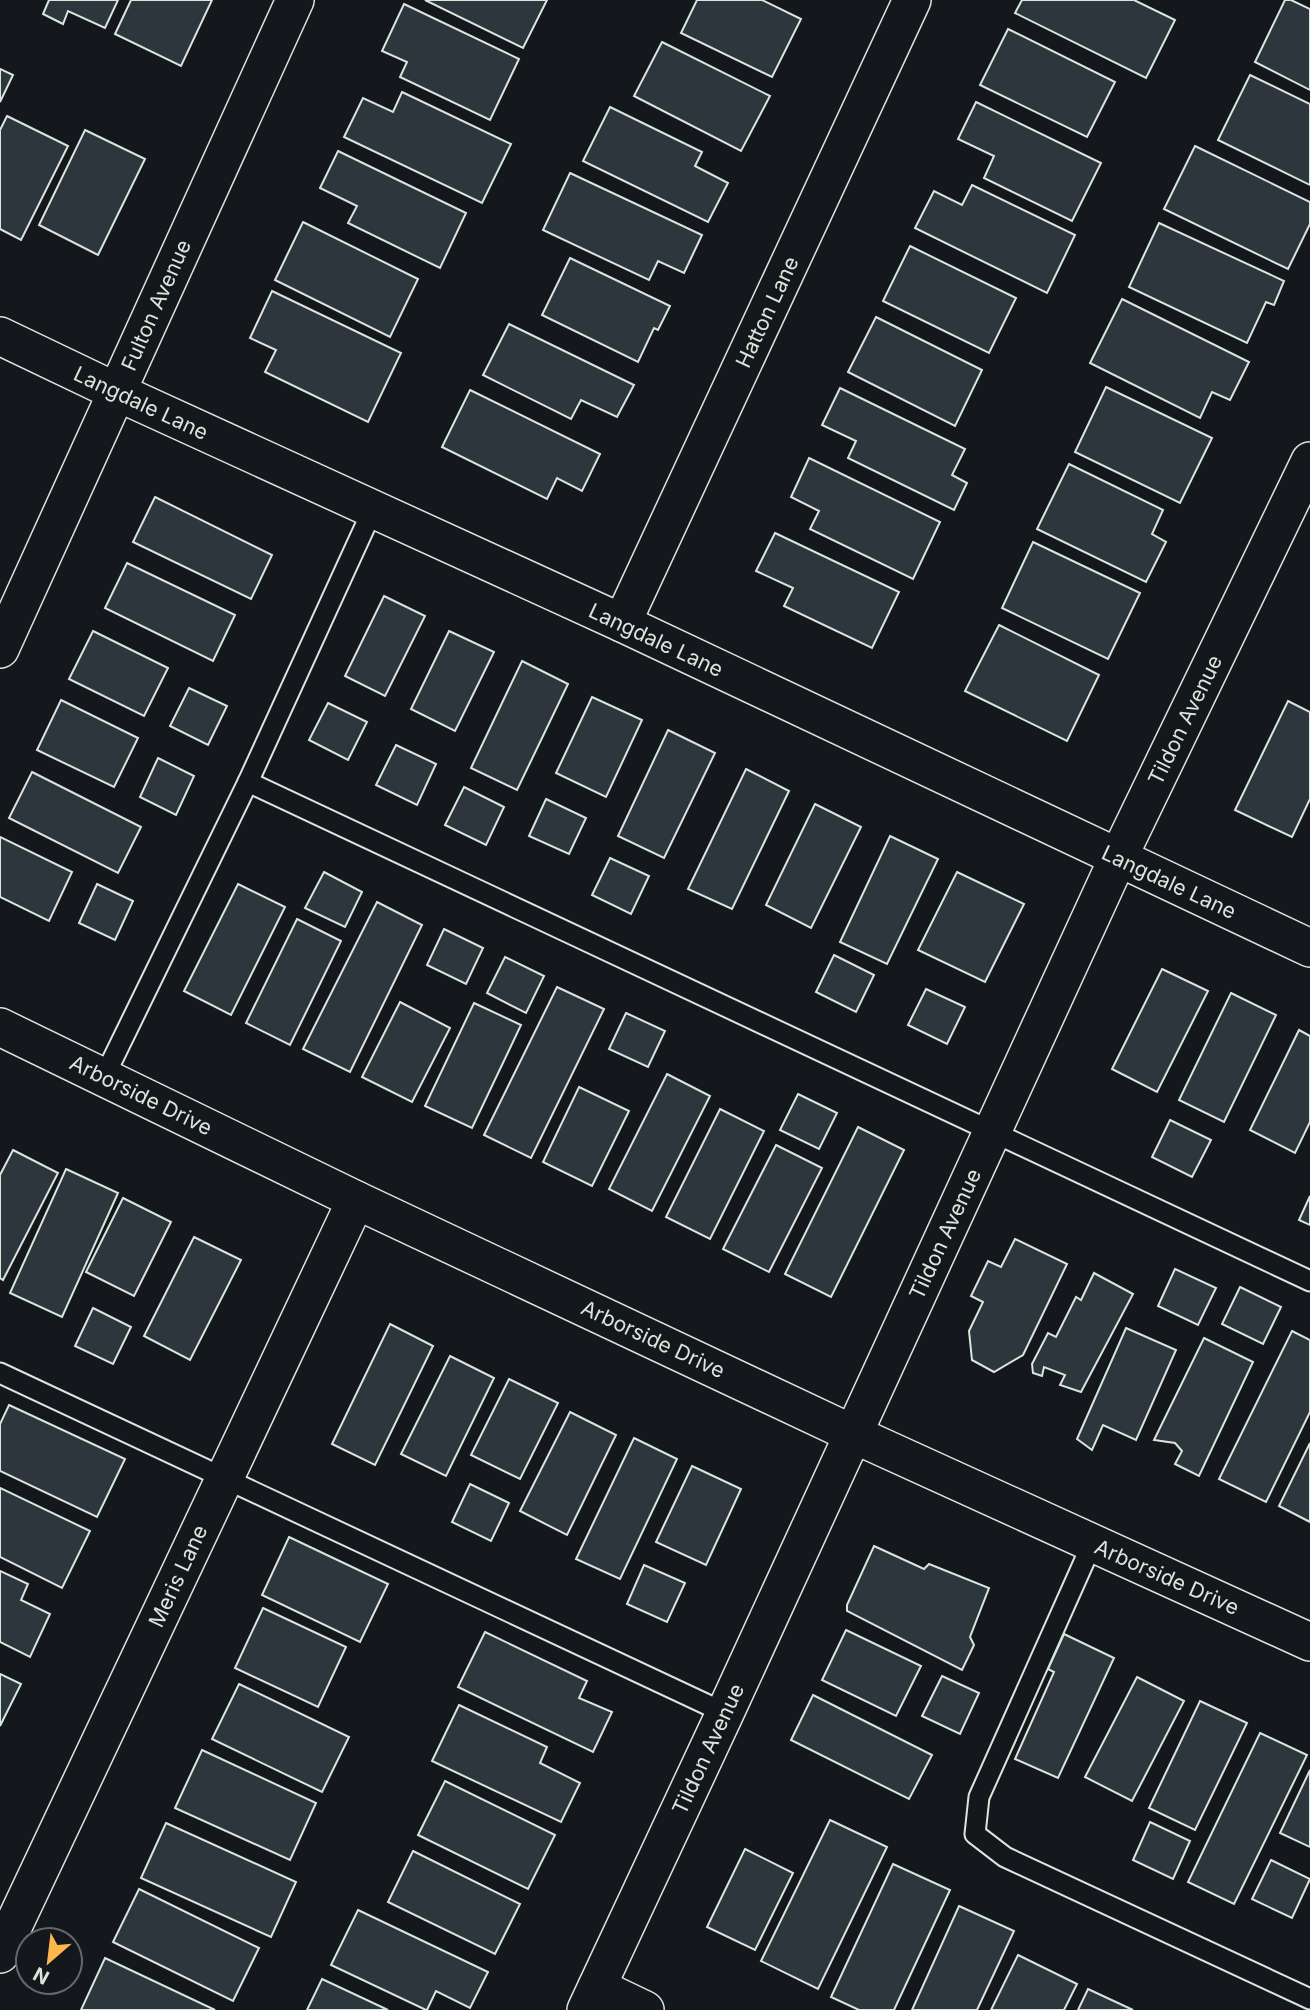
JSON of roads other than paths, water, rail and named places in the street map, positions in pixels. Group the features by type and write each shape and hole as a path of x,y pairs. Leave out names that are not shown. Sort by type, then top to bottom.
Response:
{"street":[{"name":"Fulton Avenue","path":"0,649 295,0"},
{"name":"Hatton Lane","path":"622,623 912,0"},
{"name":"Langdale Lane","path":"0,336 622,623 1310,948"},
{"name":"Tildon Avenue","path":"592,1999 1118,858 1310,461"},
{"name":"Arborside Drive","path":"0,1027 853,1434 1310,1642"},
{"name":"Meris Lane","path":"0,1954 356,1199"},
{"path":"592,1999 645,2010"}],"lane":[{"path":"104,1077 248,782 373,509"},
{"path":"248,782 1310,1281"},
{"path":"0,1373 725,1713"},
{"path":"1092,1544 979,1797 975,1833 1005,1857 1310,1999"}]}
